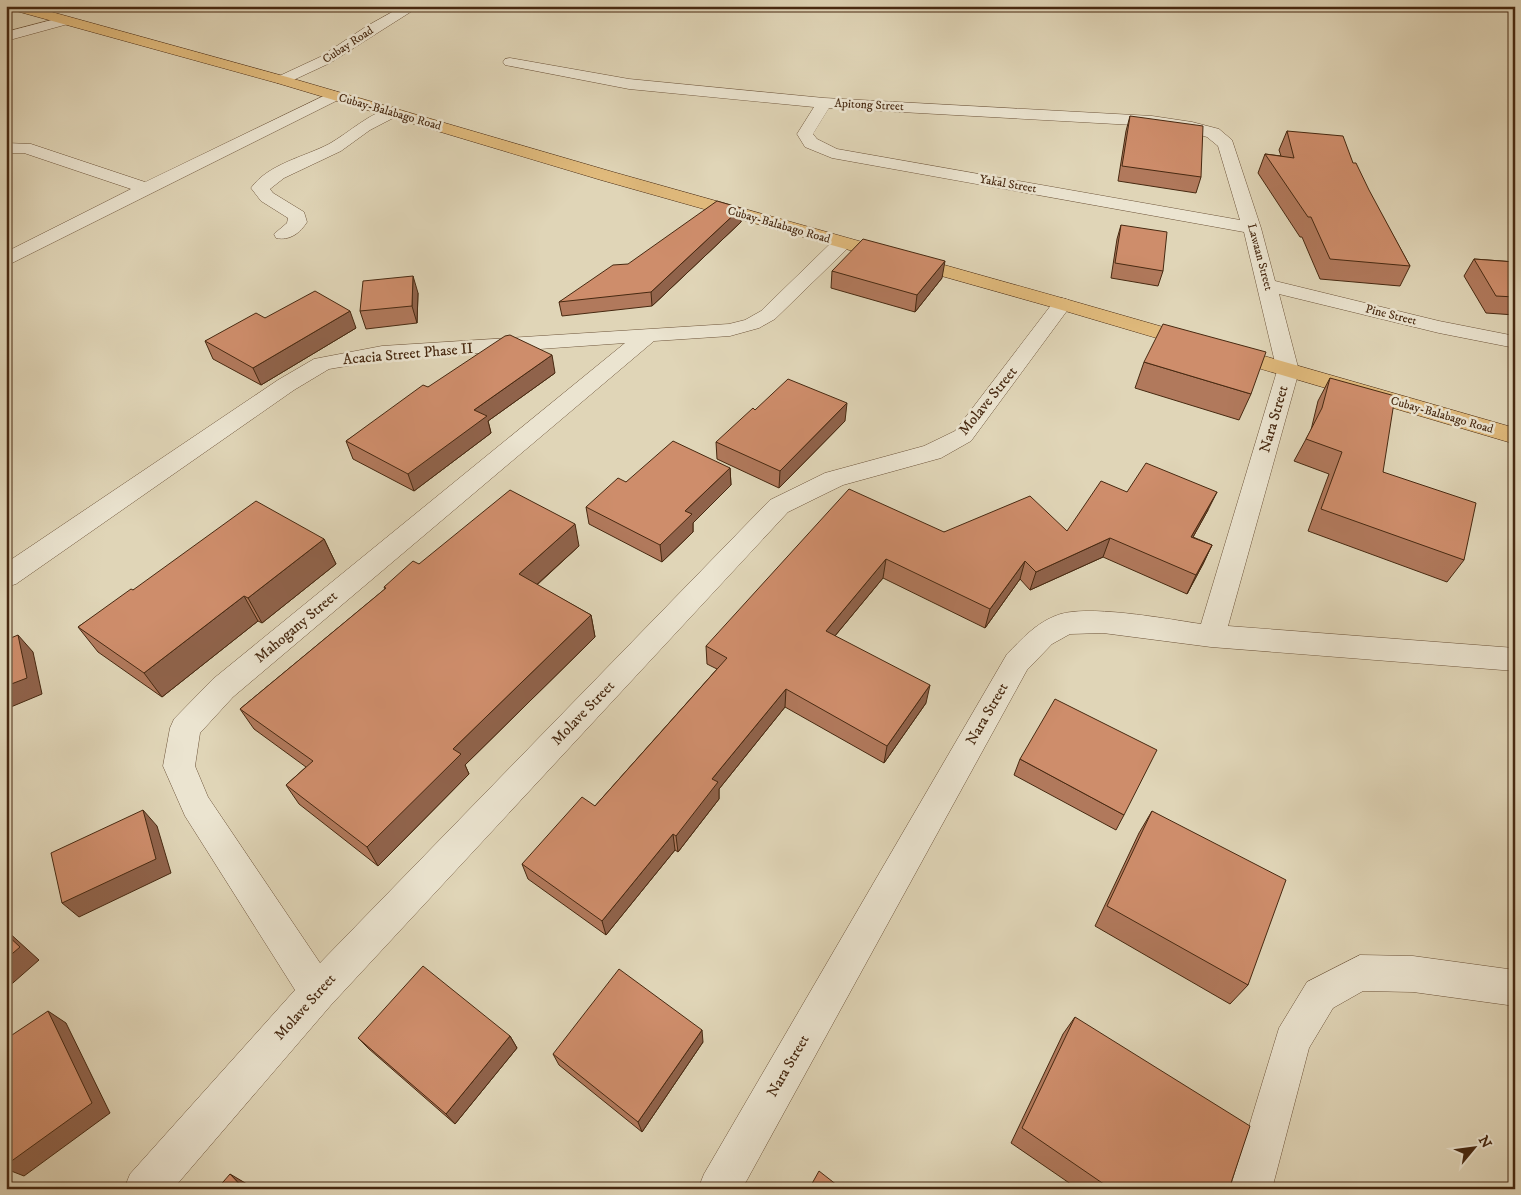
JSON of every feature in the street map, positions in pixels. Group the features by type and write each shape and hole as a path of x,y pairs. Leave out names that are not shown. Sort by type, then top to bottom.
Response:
{"main road":[{"name":"Cubay-Balabago Road","path":"14,6 282,80 1515,436"}],"street":[{"name":"Cubay Road","path":"282,80 325,60 372,29 412,6"},
{"path":"6,38 63,21"},
{"name":"Apitong Street","path":"510,62 629,84 824,103 1152,121 1192,127 1213,133 1226,144"},
{"path":"6,260 146,188 334,96"},
{"name":"Yakal Street","path":"824,103 805,134 811,143 832,153 1252,228"},
{"path":"283,234 298,222 297,216 267,198 260,188 278,174 336,147 364,127 393,112"},
{"name":"Lawaan Street","path":"1226,144 1268,285 1288,371"},
{"path":"6,148 25,148 146,188"},
{"name":"Acacia Street Phase II","path":"6,577 286,385 322,364 382,353 730,330 752,324 768,314 842,243"},
{"name":"Pine Street","path":"1268,285 1448,330 1515,342"},
{"name":"Molave Street","path":"145,1189 318,992 779,506 834,479 932,452 963,436 1062,304"},
{"name":"Mahogany Street","path":"318,992 196,806 179,766 185,728 223,688 646,337"},
{"name":"Nara Street","path":"718,1189 1017,662 1042,636 1065,623 1103,622 1211,636 1288,371"},
{"path":"1211,636 1515,660"},
{"path":"1251,1189 1292,1041 1320,995 1360,973 1413,974 1515,988"}],"building":[{"path":"1130,116 1203,126 1201,177 1122,166"},
{"path":"1287,131 1343,136 1353,163 1356,163 1410,266 1330,259 1311,217 1308,217 1265,154 1294,158"},
{"path":"717,201 741,208 651,292 559,302 613,265 628,264"},
{"path":"1121,225 1167,232 1163,271 1115,263"},
{"path":"863,239 945,261 917,295 832,271"},
{"path":"1474,259 1515,262 1515,297 1496,296"},
{"path":"413,276 412,306 360,311 363,281"},
{"path":"315,291 350,311 253,368 205,341 256,313 265,318"},
{"path":"1163,324 1266,352 1251,394 1144,362"},
{"path":"510,335 552,355 474,410 487,416 408,474 346,441 423,385 428,387 505,336"},
{"path":"1330,378 1395,396 1383,472 1476,503 1464,560 1321,509 1342,452 1306,439 1322,408"},
{"path":"788,379 847,403 780,471 716,442 753,408 755,410"},
{"path":"673,441 730,468 685,511 692,514 660,545 586,507 618,478 626,482"},
{"path":"1146,463 1217,492 1191,537 1212,545 1196,575 1110,538 1036,572 1025,561 990,609 886,559 826,631 930,685 887,746 786,689 712,779 718,782 676,836 673,834 602,921 522,864 582,797 595,806 727,658 706,646 849,489 944,532 1030,496 1067,531 1101,481 1127,492"},
{"path":"510,490 575,524 519,574 591,615 453,749 461,754 367,847 286,785 313,761 240,709 386,588 384,587 413,561 419,564"},
{"path":"256,501 324,539 248,598 244,596 144,673 78,627 131,589 133,590"},
{"path":"18,635 27,678 6,686 6,640"},
{"path":"1055,699 1157,750 1124,815 1020,759"},
{"path":"143,810 156,859 62,903 51,853"},
{"path":"1152,811 1286,880 1248,985 1107,906"},
{"path":"6,934 20,947 6,959"},
{"path":"423,966 510,1036 446,1114 358,1038"},
{"path":"619,969 702,1030 638,1122 553,1054"},
{"path":"48,1011 92,1103 6,1165 6,1039"},
{"path":"1075,1017 1250,1126 1229,1189 1111,1189 1022,1128"},
{"path":"819,1171 842,1189 809,1189"},
{"path":"230,1174 244,1189 217,1189"}]}
